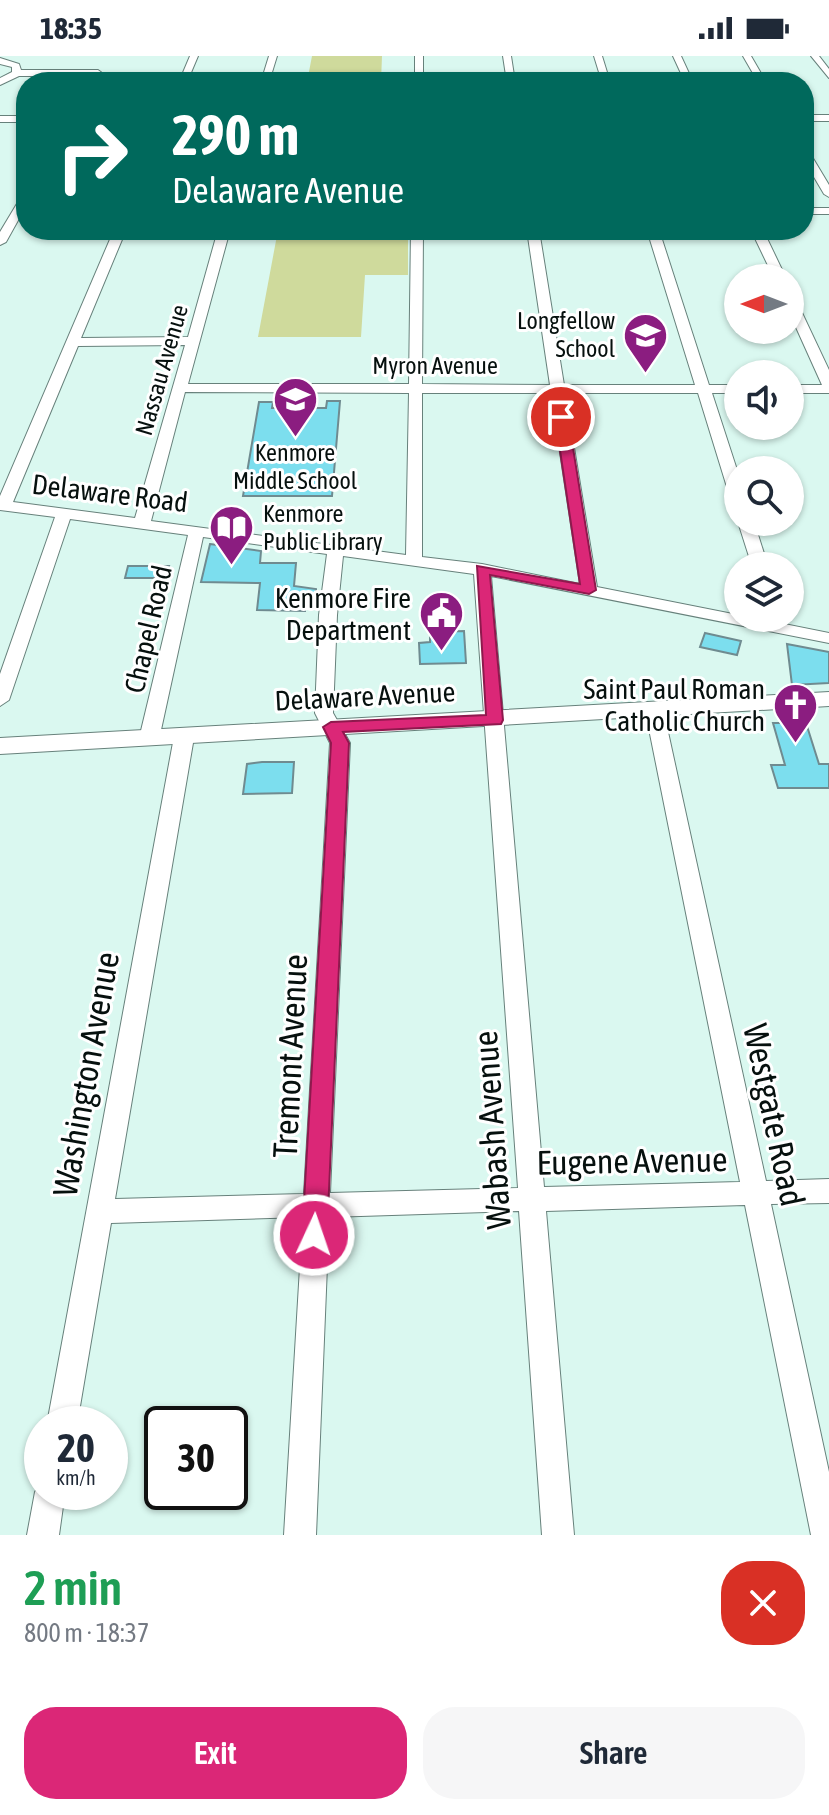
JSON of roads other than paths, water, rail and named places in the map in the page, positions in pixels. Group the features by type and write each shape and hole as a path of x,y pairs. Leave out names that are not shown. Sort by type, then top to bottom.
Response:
{"main road":[{"name":"Delaware Avenue","path":"0,746 829,699"}],"street":[{"path":"821,59 829,75"},
{"path":"0,61 16,66 17,72"},
{"path":"814,169 829,194"},
{"path":"0,242 16,214"},
{"path":"2,505 116,240"},
{"name":"Nassau Avenue","path":"142,523 221,240"},
{"path":"414,560 417,240"},
{"path":"535,240 589,590"},
{"path":"656,240 725,456"},
{"path":"762,240 773,264"},
{"path":"804,331 829,387 804,388"},
{"path":"73,342 193,341"},
{"name":"Myron Avenue","path":"180,388 724,389"},
{"name":"Delaware Road","path":"2,505 482,569 724,614"},
{"path":"0,700 64,513"},
{"name":"Chapel Road","path":"149,739 197,530"},
{"name":"Tremont Avenue","path":"300,1535 340,743 324,713 328,615 336,549"},
{"name":"Wabash Avenue","path":"482,569 558,1535"},
{"name":"Delaware Road","path":"804,631 829,638"},
{"name":"Westgate Road","path":"654,709 827,1535"},
{"name":"Washington Avenue","path":"65,1406 184,737"},
{"name":"Eugene Avenue","path":"100,1211 829,1191"},
{"path":"43,1535 47,1510"}],"place":[{"name":"Longfellow School","path":"646,374"},
{"name":"Kenmore Middle School","path":"295,438"},
{"name":"Kenmore Public Library","path":"232,567"},
{"name":"Kenmore Fire Department","path":"442,653"},
{"name":"Saint Paul Roman Catholic Church","path":"796,744"}]}
